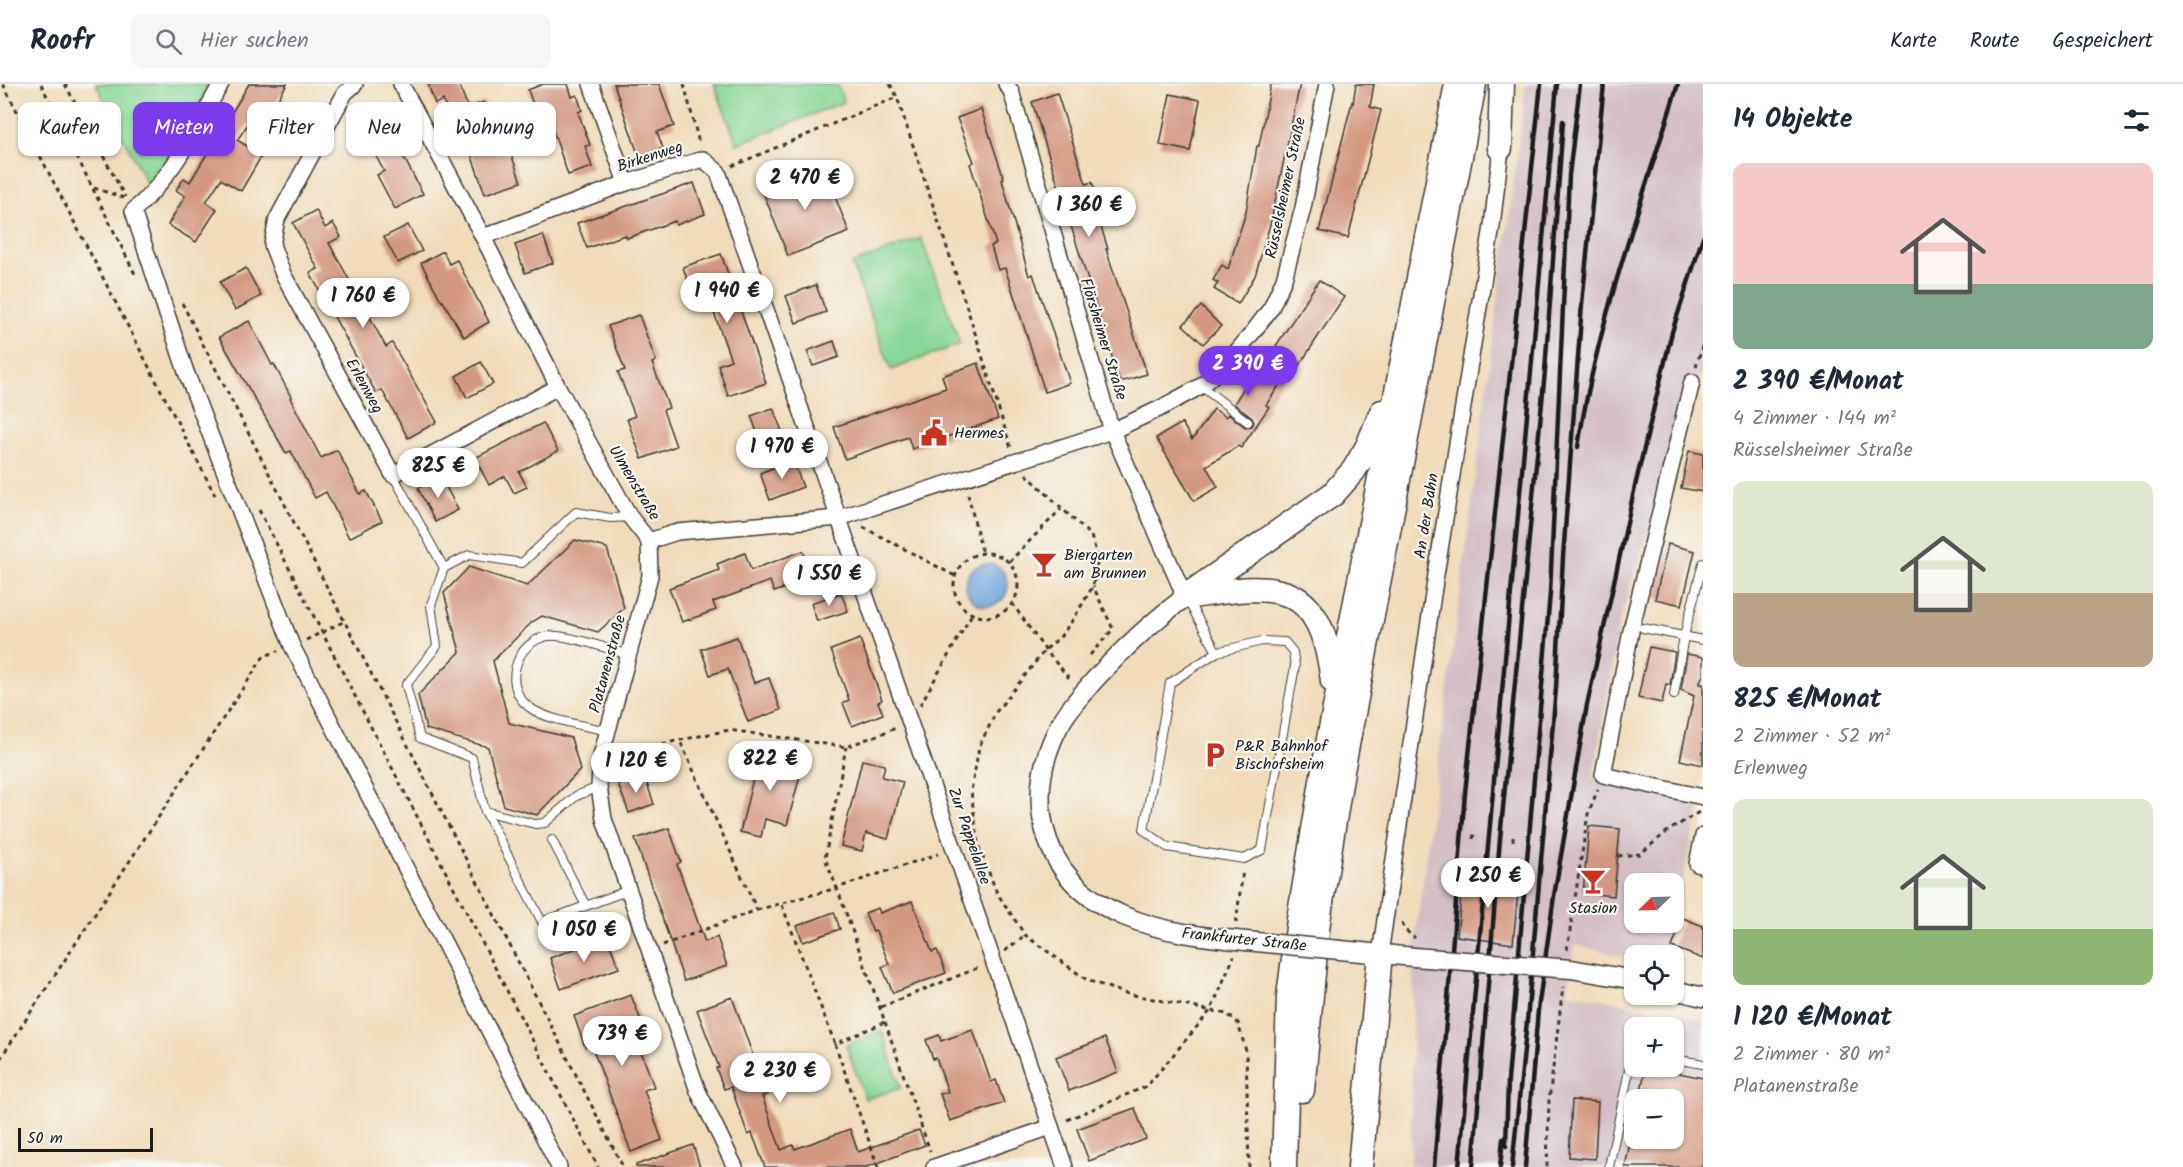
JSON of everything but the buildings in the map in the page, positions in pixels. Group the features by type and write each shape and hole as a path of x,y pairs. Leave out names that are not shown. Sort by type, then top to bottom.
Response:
{"highway":[{"path":"1284,1167 1289,996 1299,920 1329,739 1457,84"},
{"path":"1300,1167 1301,1098 1309,1001 1318,921 1342,771 1474,84"},
{"path":"1500,148 1502,84"},
{"path":"1185,597 1333,494 1354,470 1368,446 1402,363"},
{"path":"1185,597 1241,589 1274,590 1300,601 1311,611 1324,632 1329,651 1333,681 1329,739"},
{"path":"1360,1167 1380,954"}],"street":[{"path":"221,84 165,179 147,199 130,205 186,372 292,646 559,1167"},
{"name":"Erlenweg","path":"356,84 345,93 278,219 272,244 283,274 393,475"},
{"name":"Ulmenstraße","path":"401,84 483,237 558,387 630,516 649,541 677,532 839,518 1112,431"},
{"path":"591,84 626,183"},
{"name":"Rüsselsheimer Straße","path":"1112,431 1201,386 1228,362 1253,333 1270,308 1284,279 1303,208 1327,84"},
{"name":"An der Bahn","path":"1380,954 1435,581 1492,226 1500,148 1511,84"},
{"name":"Flörsheimer Straße","path":"1012,86 1112,431 1185,597"},
{"name":"Birkenweg","path":"483,237 626,183 703,159 718,172 839,518"},
{"path":"1692,382 1632,626 1603,775 1703,797"},
{"path":"393,475 558,387"},
{"name":"Zur Pappelallee","path":"839,518 1065,1167"},
{"name":"Platanenstraße","path":"649,541 650,576 601,756 599,787 604,819 698,1091 735,1167"},
{"name":"Frankfurter Straße","path":"1185,597 1151,624 1073,705 1058,729 1043,768 1041,816 1050,846 1067,874 1096,901 1120,915 1166,931 1240,947 1340,950 1571,969 1624,986"},
{"path":"1703,836 1697,864 1703,866"},
{"path":"1684,998 1703,998"},
{"path":"935,1167 1051,1127"}],"lane":[{"path":"1201,386 1248,422"},
{"path":"393,475 444,568"},
{"path":"629,890 542,922 486,811 472,758 420,738 406,685 437,645 431,606 444,568 469,555 522,563 576,512 610,518 630,516"},
{"path":"1674,695 1684,636 1703,563"},
{"path":"1185,597 1217,652"},
{"path":"1643,628 1703,640"},
{"path":"608,731 539,713 527,706 518,695 514,681 515,667 520,654 530,644 543,638 557,636 629,655"},
{"path":"1262,641 1285,642 1293,652 1295,666 1262,850 1245,859 1167,847 1144,830 1170,683 1217,652 1262,641"},
{"path":"486,811 535,824 545,824 576,796 599,787"},
{"path":"552,840 586,906"},
{"path":"1684,1061 1703,1064"},
{"path":"1609,1167 1628,1077"}],"path":[{"path":"3,84 216,498"},
{"path":"41,84 136,277"},
{"path":"65,84 130,205"},
{"path":"684,84 703,159"},
{"path":"890,84 897,97 969,314 1015,463 1091,536 1098,558 1094,586 1113,629 1085,662"},
{"path":"718,172 897,97"},
{"path":"93,188 130,205"},
{"path":"180,298 623,1167"},
{"path":"1692,382 1703,343"},
{"path":"964,478 982,553"},
{"path":"256,505 598,1167"},
{"path":"1009,562 1061,509"},
{"path":"839,518 872,530 956,576"},
{"path":"982,553 999,556 1009,562 1018,579 1017,592 1012,603 997,615 985,617 972,614 958,601 955,588 956,576 966,561 982,553"},
{"path":"1012,603 1045,650 1070,679 1066,686"},
{"path":"601,756 729,730 846,747 910,723 972,614"},
{"path":"0,1059 264,656 292,646 345,621"},
{"path":"680,741 757,910"},
{"path":"846,747 825,858 881,1007 935,1167"},
{"path":"1618,856 1640,854 1668,831 1703,810"},
{"path":"649,951 757,910 782,905 837,888 954,849"},
{"path":"1236,925 1245,859"},
{"path":"1470,889 1471,877"},
{"path":"1508,894 1509,880"},
{"path":"1461,889 1478,890"},
{"path":"1498,893 1521,895"},
{"path":"782,905 835,1044 878,1167"},
{"path":"1404,929 1416,938"},
{"path":"1051,1127 1147,1086 1211,1010 1240,947"},
{"path":"881,1007 983,965"},
{"path":"1211,1010 1227,1014 1238,1023 1243,1035 1246,1051 1249,1167"},
{"path":"835,1044 885,1022"}],"shaded area":[{"path":"1526,84 1703,84 1703,369 1682,422 1619,623 1593,778 1700,803 1684,873 1624,873 1624,933 1670,933 1668,945 1624,945 1624,956 1575,945 1568,992 1703,1020 1703,1167 1411,1167 1413,974 1416,934"}],"green space":[{"path":"96,84 211,84 201,102 133,102 133,156 170,156 161,172 147,184 121,133 121,102 105,102"},
{"path":"714,84 837,84 844,102 737,144"},
{"path":"921,238 960,344 891,370 852,264"},
{"path":"882,1031 901,1088 865,1099 846,1045"}],"water":[{"path":"987,564 1002,570 1008,585 1002,600 987,606 972,600 966,585 972,570"}],"railway":[{"path":"1434,1167 1465,793 1541,84"},
{"path":"1459,1167 1557,84"},
{"path":"1506,1146 1508,1080 1550,593 1569,175 1580,84"},
{"path":"1512,1167 1556,688 1563,557 1582,304 1604,84"},
{"path":"1578,447 1586,401 1608,309 1678,84"},
{"path":"1473,1167 1500,839 1545,371 1563,121"},
{"path":"1525,1167 1538,1010 1554,896 1587,705 1672,332 1703,237"},
{"path":"1500,1167 1503,1139"}],"place":[{"name":"Hermes","path":"934,433"},
{"name":"Biergarten am Brunnen","path":"1044,564"},
{"name":"P&R Bahnhof Bischofsheim","path":"1215,755"},
{"name":"Stasion","path":"1593,881"}]}
